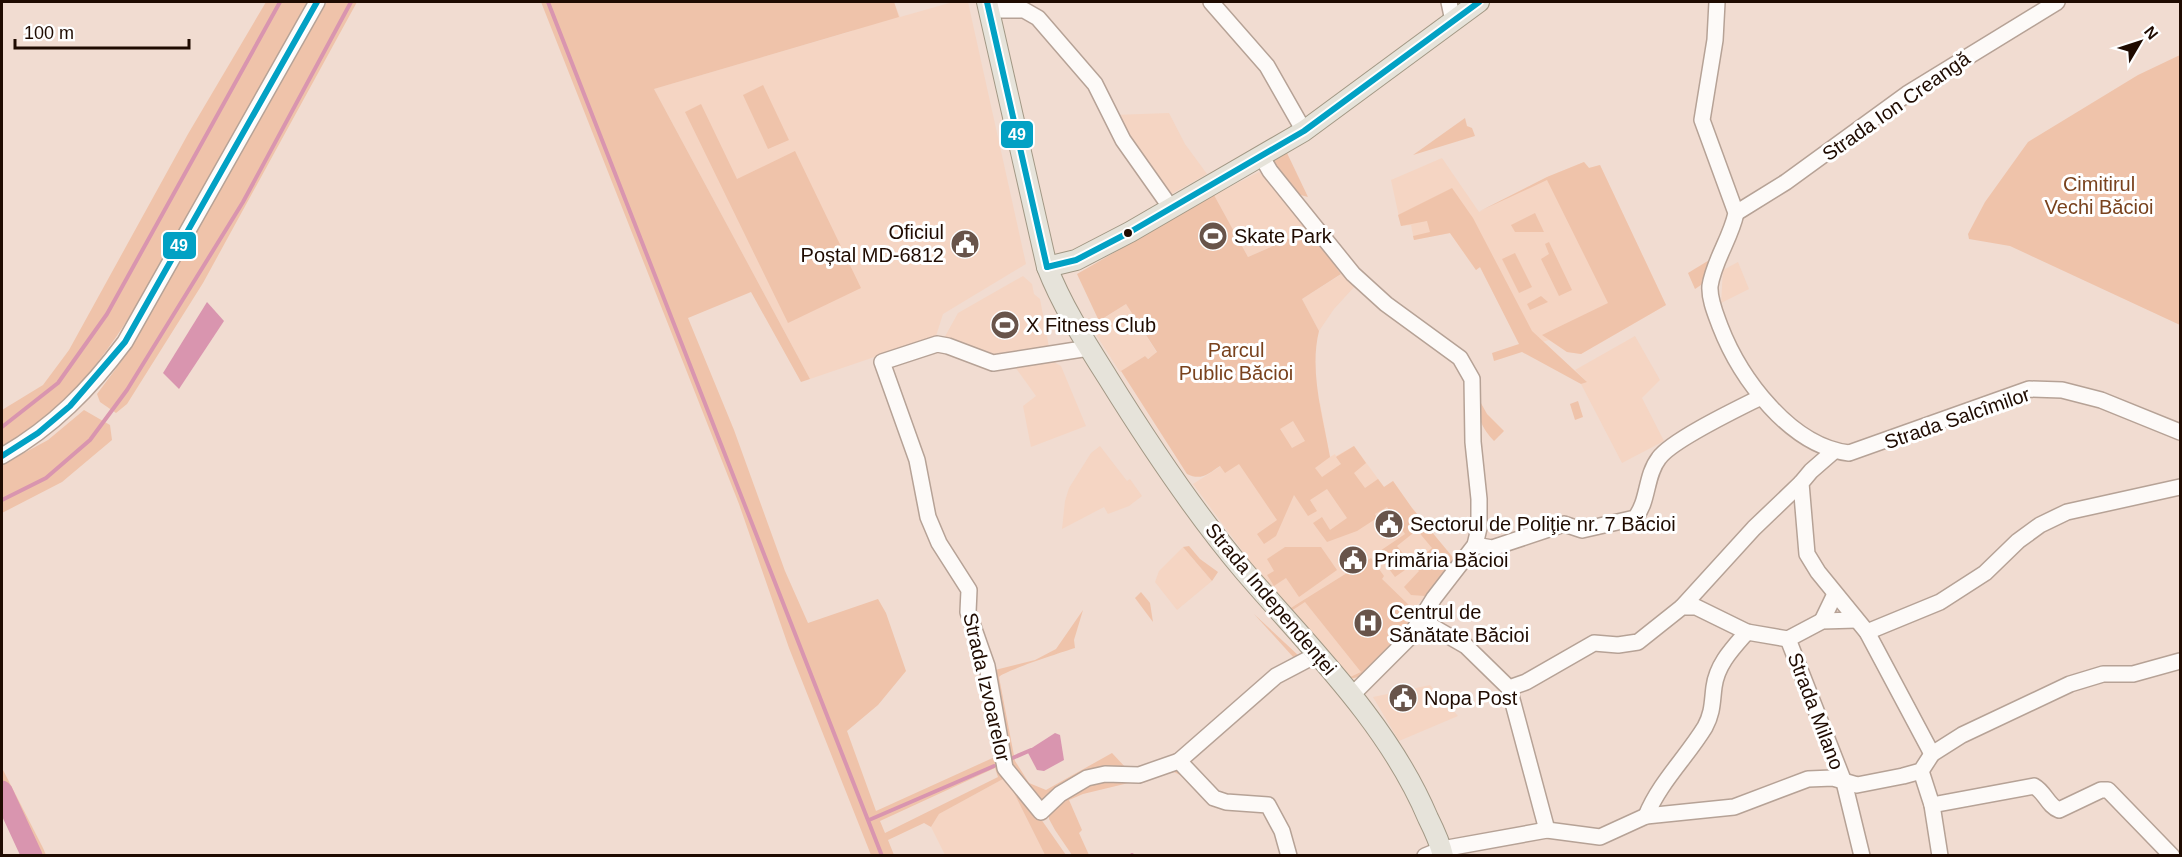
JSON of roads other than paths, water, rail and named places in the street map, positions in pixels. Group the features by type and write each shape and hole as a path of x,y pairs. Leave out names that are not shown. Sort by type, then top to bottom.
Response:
{"main road":[{"path":"1047,267 1076,260 1262,157 1304,131 1479,2"},
{"name":"Strada Independenței","path":"988,6 1047,267 1089,348 1175,479 1241,568 1351,696 1405,772 1422,803 1437,853"}],"street":[{"path":"2,456 28,441 56,420 100,375 125,342 317,2"},
{"path":"1211,2 1267,66 1304,131"},
{"path":"1449,2 1453,21"},
{"path":"1509,688 1526,682 1594,643 1617,645 1638,642 1682,607 1754,528 1834,451 1811,438 1759,398 1728,347 1714,310 1710,288 1717,262 1734,227 1736,213 1702,120 1715,39 1717,2"},
{"name":"Strada Ion Creangă","path":"1736,213 1833,150 1907,94 2057,2"},
{"path":"988,6 1024,10 1038,18 1095,84 1124,140 1171,208"},
{"path":"1262,157 1270,171 1353,274 1386,304 1460,358 1468,368 1472,379 1473,442 1479,498 1479,528 1474,545 1434,598 1409,638 1351,696"},
{"name":"Strada Izvoarelor","path":"1089,348 993,363 938,344 882,362 917,460 928,517 939,543 969,590 968,612 987,666 1003,760 1008,774 1041,812 1060,794 1087,778 1105,774 1139,775 1179,761"},
{"name":"Strada Salcîmilor","path":"1834,451 1850,453 1872,447 2029,389 2062,390 2101,400 2181,432"},
{"path":"1474,545 1492,548 1564,525 1582,530 1635,518 1642,510 1650,476 1658,458 1670,447 1759,398"},
{"path":"1811,438 1811,471"},
{"path":"1801,483 1807,554 1861,626 1932,754"},
{"path":"1682,607 1696,607 1747,632 1788,639 1822,621 1861,626 1940,602 1985,573 2032,531 2067,512 2181,487"},
{"path":"1822,621 1835,594"},
{"path":"1421,620 1466,646 1509,688 1526,742 1547,830"},
{"path":"1646,816 1659,790 1705,727 1713,709 1717,673 1726,656 1747,632"},
{"name":"Strada Milano","path":"1788,639 1844,782 1862,855"},
{"path":"1289,855 1282,831 1268,805 1226,802 1214,798 1179,761 1276,676 1316,655"},
{"path":"1437,853 1547,830 1600,837 1646,816 1734,807 1808,779 1833,778 1857,785 1921,771 1932,754 1962,735 2070,684 2103,674 2133,674 2181,661"},
{"path":"1921,771 1932,805 1940,855"},
{"path":"1932,805 2034,786 2040,789 2053,807 2060,810 2101,790 2108,790 2172,855"}],"waterway":[{"path":"2,427 58,383 107,314 280,2"},
{"path":"2,500 46,478 90,440 127,390 243,202 351,2"},
{"path":"548,2 882,856"},
{"path":"1008,760 1031,750"},
{"path":"869,820 994,766"},
{"path":"2,791 32,856"}],"place":[{"name":"Skate Park","path":"1213,236"},
{"name":"Oficiul Poștal MD-6812","path":"965,244"},
{"name":"X Fitness Club","path":"1005,325"},
{"name":"Sectorul de Poliţie nr. 7 Băcioi","path":"1389,524"},
{"name":"Primăria Băcioi","path":"1353,560"},
{"name":"Centrul de Sănătate Băcioi","path":"1368,623"},
{"name":"Nopa Post","path":"1403,698"}],"park label":[{"name":"Cimitirul Vechi Băcioi","path":"2099,196"},
{"name":"Parcul Public Băcioi","path":"1236,362"}]}
